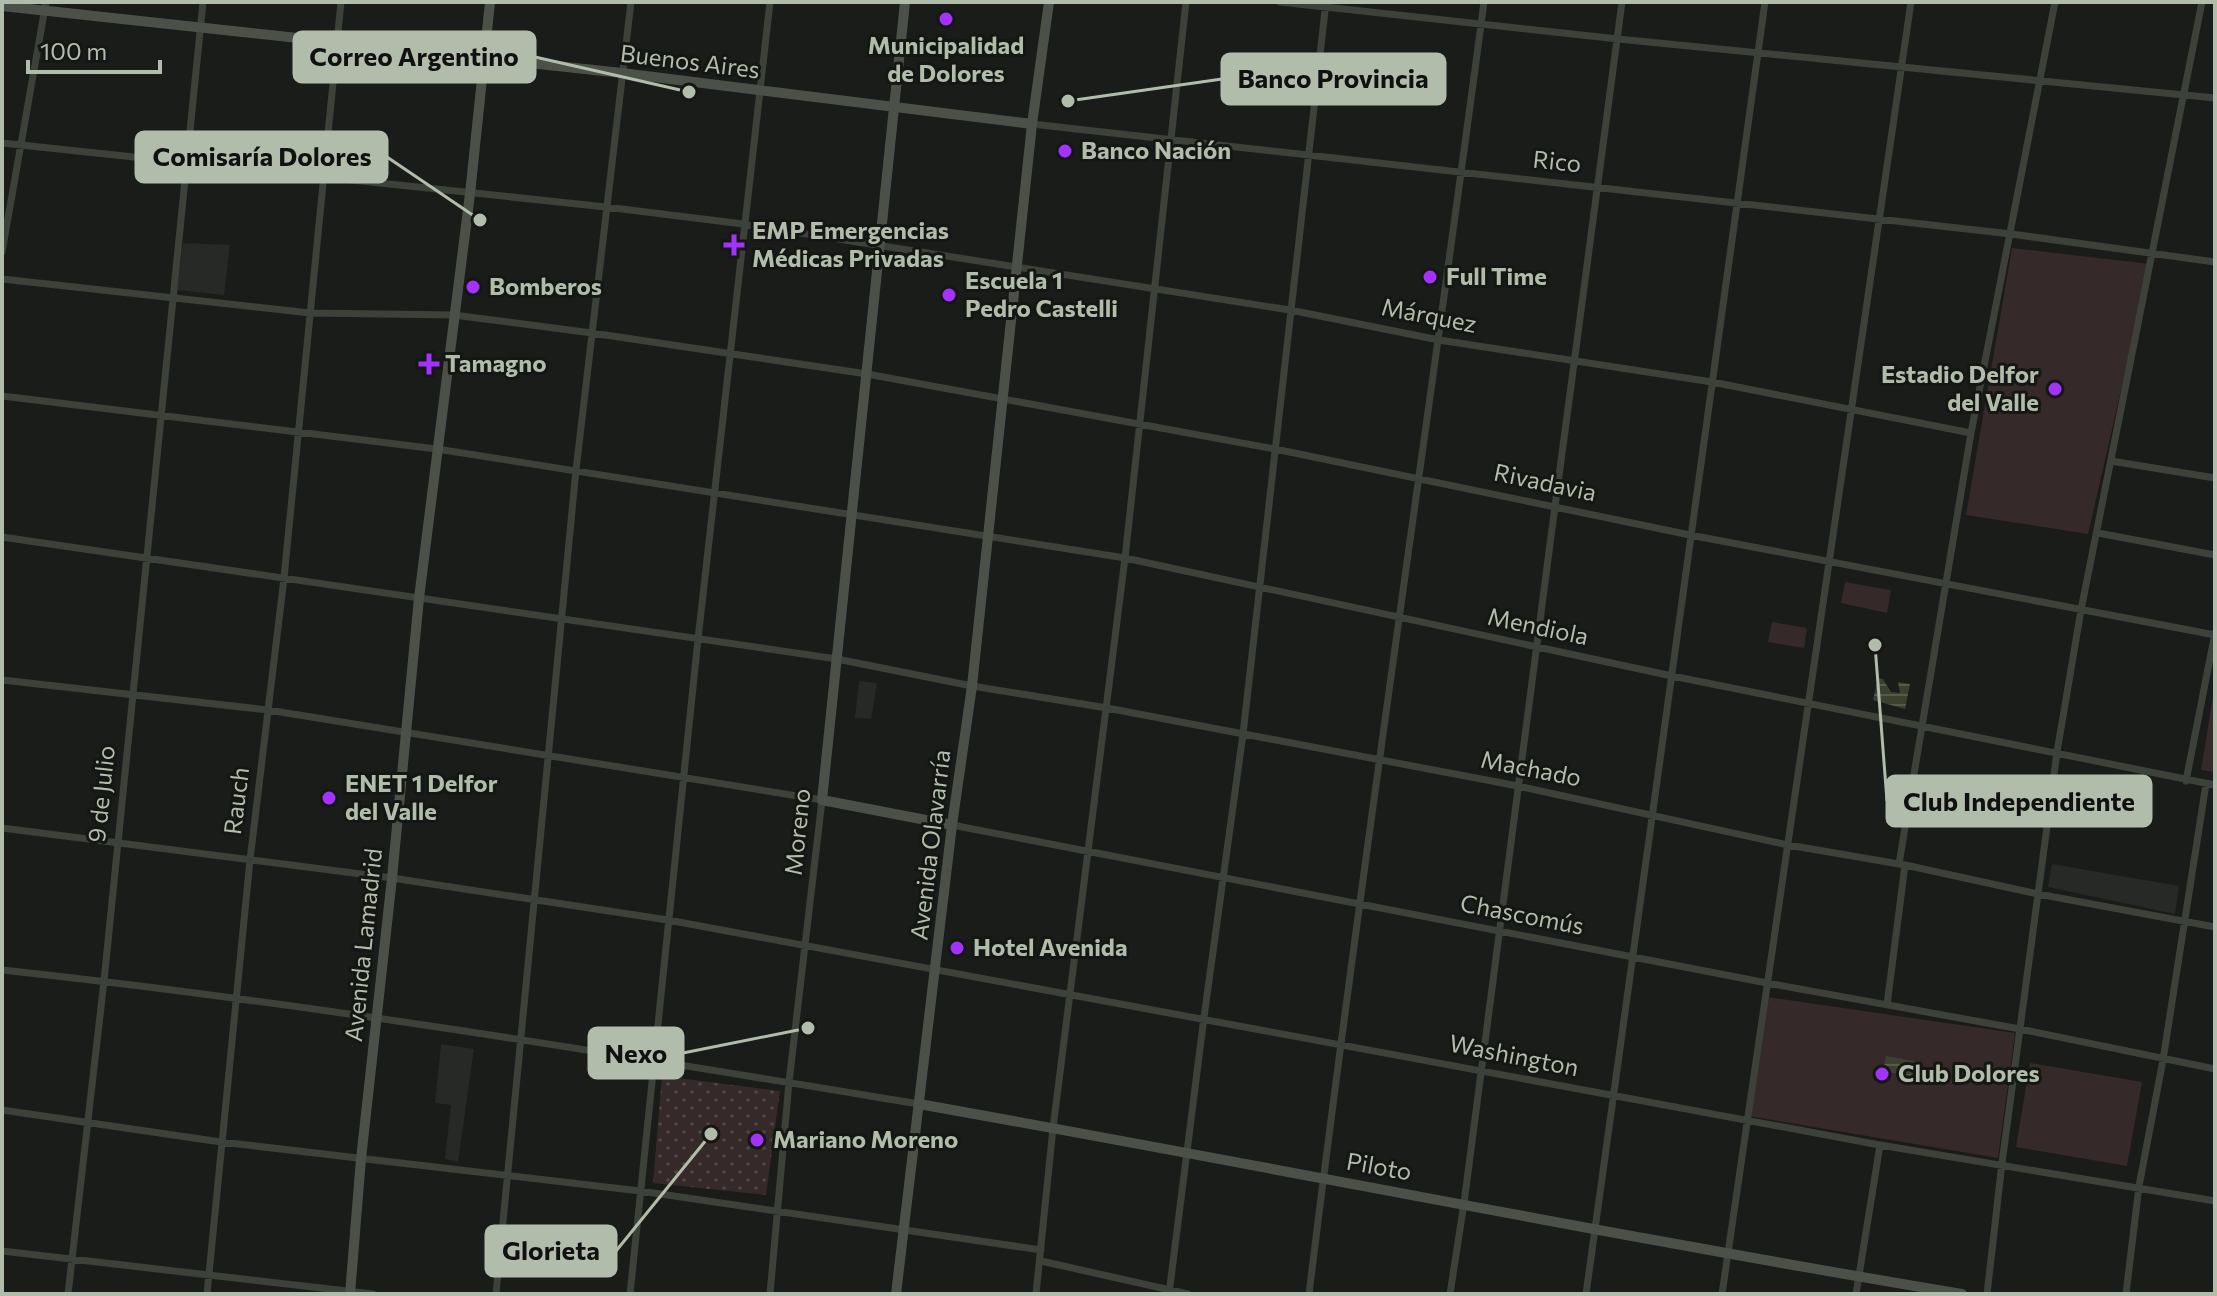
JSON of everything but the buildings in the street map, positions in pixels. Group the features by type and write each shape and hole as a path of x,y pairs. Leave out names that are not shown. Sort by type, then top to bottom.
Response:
{"main road":[{"name":"Avenida Lamadrid","path":"350,1293 419,598 470,194 490,2"},
{"name":"Moreno","path":"822,800 905,2"},
{"name":"Avenida Olavarría","path":"896,1294 952,825 972,686 1032,124 1049,2"},
{"name":"Buenos Aires","path":"2,6 45,6 201,27 895,106"},
{"name":"Rico","path":"895,106 1032,124"},
{"name":"Chascomús","path":"822,800 952,825"},
{"name":"Piloto","path":"919,1104 1464,1203 1595,1230 1962,1294"}],"street":[{"name":"9 de Julio","path":"68,1294 104,981 203,2"},
{"name":"Rauch","path":"207,1294 250,860 284,578 341,2"},
{"path":"496,1294 576,470 631,2"},
{"path":"630,1294 683,777 770,2"},
{"path":"1036,1294 1053,1128 1125,558 1186,2"},
{"path":"1280,2 1326,4 1618,39 2215,98"},
{"path":"1309,1294 1417,477 1439,340 1484,2"},
{"path":"1450,1294 1555,505 1577,362 1622,2"},
{"path":"1586,1294 1765,2"},
{"path":"1722,1294 1911,2"},
{"path":"1887,1005 1921,728 1971,433 2055,2"},
{"path":"1987,1294 2057,752 2081,610 2202,2"},
{"path":"1170,1292 1261,586 1326,4"},
{"path":"2,252 45,6"},
{"name":"Rico","path":"1032,124 2011,234 2215,262"},
{"name":"Márquez","path":"2,143 743,224 1290,310 1439,340 1712,382 1971,433"},
{"name":"Rivadavia","path":"2,279 310,313 454,315 867,374 1275,449 1690,535 2215,634"},
{"name":"Mendiola","path":"2,396 437,449 1125,558 1921,728 2210,784"},
{"path":"2111,461 2215,478"},
{"path":"2098,533 2215,555"},
{"name":"Machado","path":"2,537 837,659 1518,786 1788,845 1902,864 2038,894 2215,927"},
{"path":"2186,781 2215,634"},
{"path":"2,680 268,710 822,800"},
{"path":"2126,1294 2139,1186 2163,1060 2183,921 2210,784"},
{"name":"Moreno","path":"770,1294 789,1082 822,800"},
{"name":"Chascomús","path":"952,825 2215,1069"},
{"name":"Washington","path":"2,828 392,878 668,920 1204,1017 1880,1145 2215,1201"},
{"name":"Piloto","path":"2,970 521,1038 919,1104"},
{"path":"2,1110 221,1142 640,1191 1041,1250"},
{"path":"1856,1294 1880,1145"},
{"path":"2,1251 373,1294"},
{"path":"1041,1261 1188,1294"}],"shaded area":[{"path":"183,243 230,245 224,295 177,290"},
{"name":"Estadio Delfor del Valle","path":"2012,248 2150,264 2088,534 1966,515"},
{"path":"1845,582 1891,590 1887,613 1841,603"},
{"path":"1772,622 1807,628 1804,648 1768,642"},
{"path":"1878,678 1883,679 1891,692 1900,693 1898,682 1910,684 1905,709 1873,700"},
{"path":"859,681 877,683 871,719 855,718"},
{"path":"2215,690 2215,772 2201,770"},
{"path":"2052,864 2179,886 2175,914 2048,887"},
{"name":"Club Dolores","path":"1767,997 2015,1033 1998,1158 1749,1116"},
{"path":"441,1044 474,1049 458,1162 445,1159 451,1105 435,1103"},
{"path":"1886,1056 1919,1062 1916,1077 1883,1071"},
{"path":"2030,1063 2142,1082 2127,1166 2016,1147"},
{"path":"662,1076 780,1091 766,1195 653,1183"}],"place":[{"name":"Municipalidad de Dolores","path":"946,19"},
{"name":"Correo Argentino","path":"689,92"},
{"name":"Banco Provincia","path":"1068,101"},
{"name":"Banco Nación","path":"1065,151"},
{"name":"Comisaría Dolores","path":"480,220"},
{"name":"EMP Emergencias Médicas Privadas","path":"734,245"},
{"name":"Full Time","path":"1430,277"},
{"name":"Bomberos","path":"473,287"},
{"name":"Escuela 1 Pedro Castelli","path":"949,295"},
{"name":"Tamagno","path":"429,364"},
{"name":"Estadio Delfor del Valle","path":"2055,389"},
{"name":"Club Independiente","path":"1875,645"},
{"name":"ENET 1 Delfor del Valle","path":"329,798"},
{"name":"Hotel Avenida","path":"957,948"},
{"name":"Nexo","path":"808,1028"},
{"name":"Club Dolores","path":"1882,1074"},
{"name":"Glorieta","path":"711,1134"},
{"name":"Mariano Moreno","path":"757,1140"}]}
